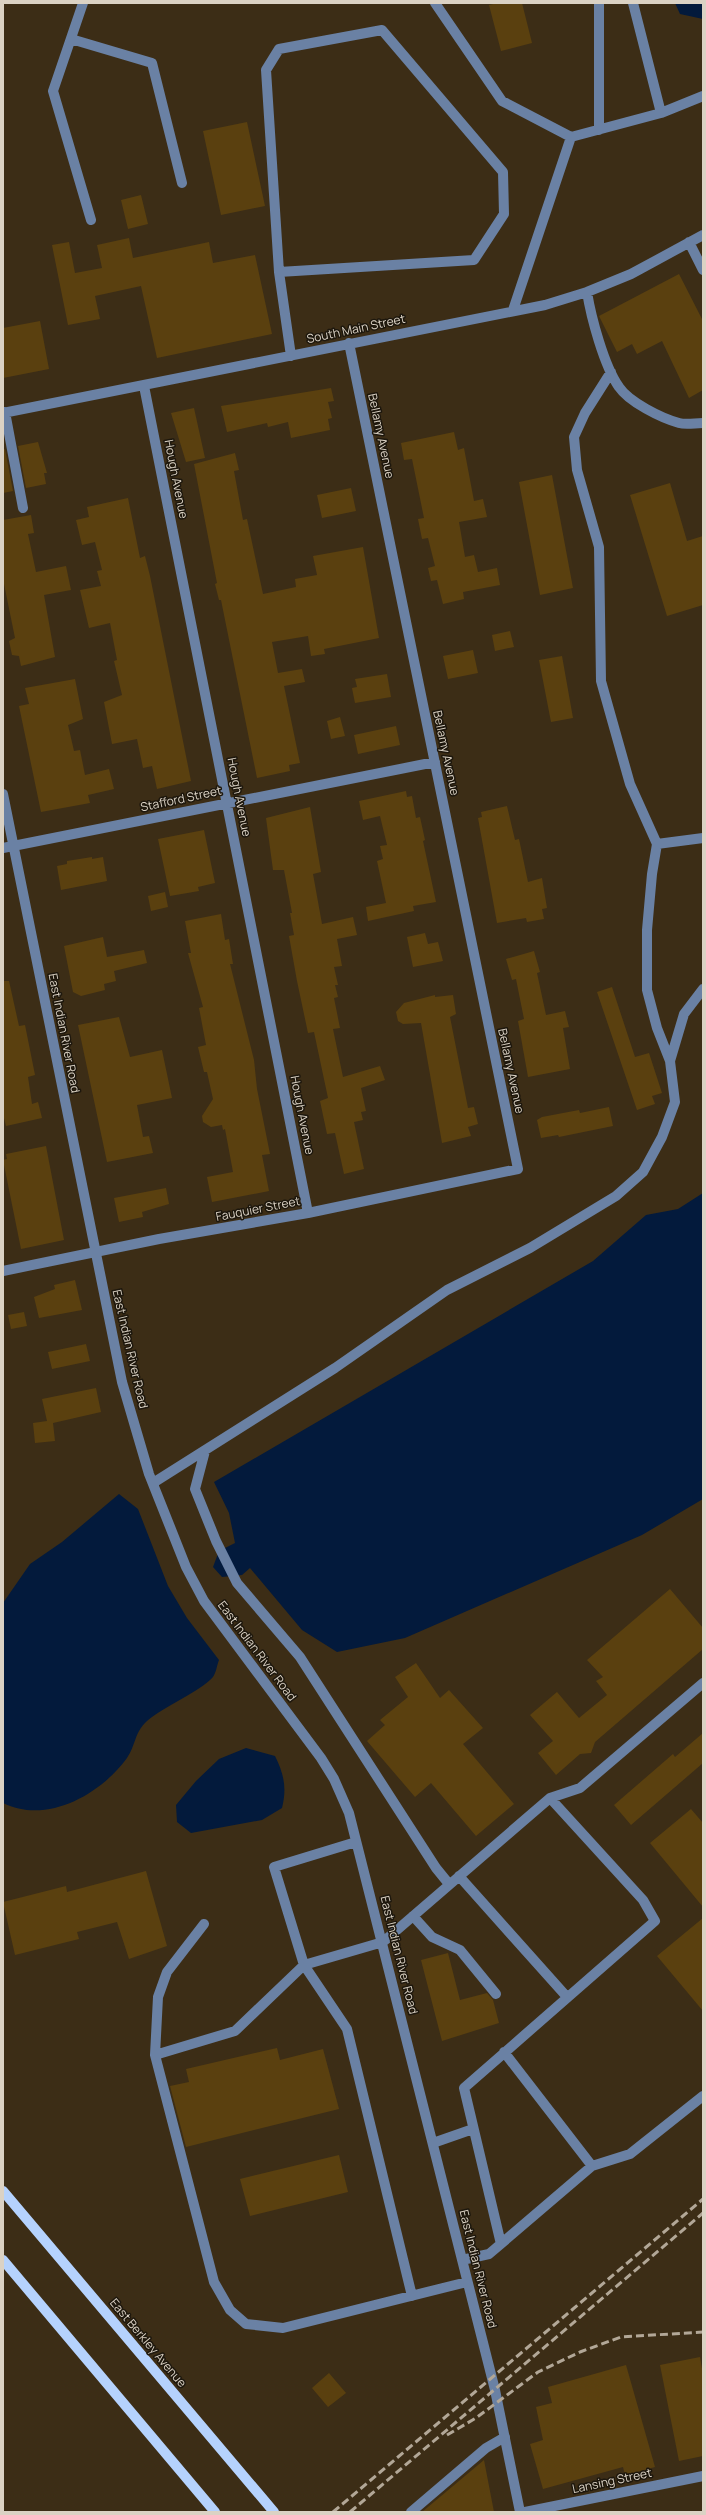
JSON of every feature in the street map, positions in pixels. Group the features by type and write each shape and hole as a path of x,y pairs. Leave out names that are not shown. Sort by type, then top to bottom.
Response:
{"main road":[{"name":"East Berkley Avenue","path":"3,2191 274,2512"},
{"path":"3,2260 215,2512"}],"street":[{"path":"83,3 53,91 91,220"},
{"path":"435,3 502,101 571,137 661,113 703,96"},
{"path":"599,3 599,130"},
{"path":"634,3 661,113"},
{"path":"279,272 474,260 504,214 503,172 382,30 279,49 266,70 279,272 291,356"},
{"path":"71,39 152,64 182,183"},
{"path":"513,310 571,137"},
{"name":"South Main Street","path":"4,413 144,386 513,310 545,305 588,292 631,274 703,234"},
{"path":"689,242 703,270"},
{"path":"588,292 591,316 611,372 619,388 638,404 679,423 703,424"},
{"name":"Bellamy Avenue","path":"349,344 518,1169"},
{"path":"153,1484 335,1368 447,1290 530,1248 616,1196 643,1172 662,1137 675,1102 670,1061 657,1028 647,990 647,930 652,874 657,844 630,784 601,681 599,547 577,470 574,437 585,413 611,372"},
{"name":"Hough Avenue","path":"144,386 308,1213"},
{"path":"4,413 23,508"},
{"name":"Stafford Street","path":"3,848 435,762"},
{"name":"East Indian River Road","path":"3,794 122,1382 153,1484 186,1568 204,1601 321,1758 334,1779 349,1813 462,2260 505,2437 520,2512"},
{"path":"657,844 703,838"},
{"path":"670,1061 684,1014 703,989"},
{"name":"Fauquier Street","path":"3,1271 159,1239 308,1213 518,1169"},
{"path":"205,1451 195,1489 216,1541 237,1584 300,1657 449,1884"},
{"path":"155,2055 235,2031 304,1965 382,1942 550,1798 580,1788 703,1683"},
{"path":"501,2244 464,2088 655,1921 643,1900 550,1798"},
{"path":"356,1842 274,1867 304,1965 347,2028 412,2296"},
{"path":"459,1876 567,1997"},
{"path":"413,1916 432,1936 460,1950 496,1994"},
{"path":"204,1924 167,1972 158,1997 155,2055 214,2282 230,2310 246,2324 283,2328 467,2282"},
{"path":"504,2052 592,2166"},
{"path":"462,2260 488,2254 592,2166 630,2154 703,2096"},
{"path":"433,2143 473,2129"},
{"path":"411,2512 486,2448 505,2437"},
{"name":"Lansing Street","path":"525,2512 703,2476"}],"water":[{"path":"675,3 703,3 703,19 680,14"},
{"path":"703,1193 703,1499 642,1535 405,1638 337,1652 302,1630 250,1568 242,1575 222,1577 213,1567 219,1551 235,1543 229,1513 214,1482 593,1261 646,1215 678,1209"},
{"path":"119,1494 138,1509 168,1586 187,1618 219,1660 216,1671 207,1683 154,1715 147,1721 137,1735 127,1758 103,1783 88,1794 55,1808 37,1810 20,1809 3,1803 3,1603 30,1564 62,1542"},
{"path":"246,1748 275,1756 281,1769 284,1781 284,1801 282,1808 262,1820 191,1833 177,1822 176,1805 196,1781 219,1759"}],"building":[{"path":"497,3 522,3 532,43 501,51 489,5"},
{"path":"247,122 265,206 221,215 203,131"},
{"path":"141,195 148,224 128,229 121,200"},
{"path":"129,238 133,258 209,242 213,263 255,255 272,334 157,358 141,286 95,296 100,319 68,325 52,245 69,242 75,273 102,268 97,245"},
{"path":"679,274 703,321 703,390 689,398 662,341 637,354 632,344 617,352 599,316"},
{"path":"40,321 49,369 3,378 3,328"},
{"path":"331,388 334,401 328,402 332,418 328,419 330,430 291,438 288,422 268,427 267,423 227,432 221,406"},
{"path":"194,408 205,458 186,462 171,413"},
{"path":"454,432 458,450 464,448 474,501 483,499 487,517 459,522 465,557 474,555 478,572 497,568 500,585 463,592 464,599 443,604 437,580 431,581 428,568 435,566 428,538 422,539 418,519 424,518 412,459 404,460 401,443"},
{"path":"38,442 47,473 44,473 46,484 26,488 18,446"},
{"path":"5,449 13,491 3,493 3,450"},
{"path":"235,453 239,470 234,471 243,520 247,519 263,594 296,587 295,579 317,575 313,556 363,547 379,638 324,649 325,654 311,656 308,636 272,642 278,673 302,669 305,682 284,686 300,763 289,765 290,771 257,778 221,600 219,600 215,584 217,583 194,464"},
{"path":"552,475 573,588 540,595 519,482"},
{"path":"670,483 687,541 703,536 703,605 667,616 630,495"},
{"path":"351,488 356,511 322,518 317,495"},
{"path":"128,498 140,558 145,556 150,576 191,781 157,789 152,766 143,768 137,739 112,744 104,702 122,695 114,661 117,660 110,623 89,628 80,590 101,586 97,571 102,570 95,542 82,545 76,520 89,517 87,507"},
{"path":"31,515 34,533 28,534 36,572 66,566 71,590 44,595 55,657 21,666 19,656 12,655 9,641 15,638 3,579 3,520"},
{"path":"510,631 514,647 495,651 492,635"},
{"path":"473,650 478,673 448,679 443,656"},
{"path":"562,656 573,718 551,722 539,660"},
{"path":"387,674 391,697 355,703 352,688 357,687 355,679"},
{"path":"75,679 83,719 68,725 74,751 80,750 85,775 109,769 114,789 88,795 90,803 41,812 19,706 29,704 25,688"},
{"path":"340,717 345,736 331,739 327,721"},
{"path":"396,726 400,745 358,754 354,735"},
{"path":"406,791 407,797 412,796 416,818 420,817 425,840 423,841 436,902 413,906 414,911 368,921 366,907 386,903 377,861 383,859 380,846 387,845 380,816 363,820 359,801"},
{"path":"507,806 515,840 519,839 528,882 542,878 547,908 542,909 544,919 527,922 526,918 497,923 478,818 482,817 481,812"},
{"path":"310,807 321,872 313,874 322,924 353,917 357,935 337,939 342,966 334,967 338,985 335,985 338,997 334,998 340,1028 333,1029 343,1077 380,1066 385,1080 361,1088 366,1111 361,1112 363,1120 354,1122 364,1169 344,1174 335,1133 327,1134 320,1101 328,1098 314,1032 308,1033 297,981 289,936 294,935 290,913 292,913 284,870 273,870 266,818"},
{"path":"204,830 215,883 198,887 199,891 170,896 158,839"},
{"path":"92,857 92,859 103,857 107,881 61,890 57,866 67,864 67,861"},
{"path":"165,892 168,907 151,911 148,896"},
{"path":"221,914 225,940 229,939 233,964 230,964 254,1060 257,1089 270,1154 262,1155 269,1191 212,1202 207,1177 233,1172 225,1129 223,1130 222,1125 211,1127 203,1122 202,1116 213,1099 207,1072 204,1072 198,1047 206,1045 199,1008 203,1007 188,953 191,953 185,921"},
{"path":"425,933 428,944 438,942 443,961 413,967 407,937"},
{"path":"103,937 107,957 144,950 147,963 114,971 116,981 104,984 105,990 81,996 73,992 64,946"},
{"path":"534,951 540,972 537,973 546,1015 565,1011 569,1027 563,1028 570,1069 528,1077 518,1021 524,1019 516,979 512,980 506,959"},
{"path":"3,981 9,981 19,1026 25,1025 35,1075 28,1077 32,1104 38,1102 42,1118 6,1126 3,1114"},
{"path":"612,987 635,1057 649,1053 662,1093 652,1096 655,1104 637,1110 597,992"},
{"path":"435,995 435,997 453,995 456,1014 450,1017 468,1108 474,1107 478,1124 468,1127 471,1136 442,1143 421,1023 403,1024 398,1021 396,1012 404,1003"},
{"path":"119,1017 130,1057 162,1050 172,1098 137,1105 143,1137 149,1136 153,1153 107,1162 78,1025"},
{"path":"609,1107 613,1126 559,1137 558,1135 541,1138 537,1120 542,1117 579,1110 580,1113"},
{"path":"46,1146 64,1240 21,1249 3,1160 7,1159 6,1154"},
{"path":"166,1188 169,1204 142,1212 143,1217 119,1222 114,1198"},
{"path":"75,1280 82,1310 39,1318 34,1297 55,1289 54,1285"},
{"path":"24,1312 27,1326 11,1329 8,1315"},
{"path":"86,1344 90,1361 52,1369 48,1352"},
{"path":"96,1388 101,1412 53,1423 55,1441 35,1443 33,1423 47,1421 42,1399"},
{"path":"670,1589 703,1628 703,1649 595,1742 591,1753 580,1754 556,1775 538,1753 553,1741 530,1715 557,1692 579,1718 607,1695 596,1681 603,1677 587,1660"},
{"path":"416,1663 440,1698 449,1690 483,1728 463,1744 514,1804 476,1836 431,1783 415,1797 367,1741 385,1725 380,1720 408,1697 395,1677"},
{"path":"703,1733 703,1763 631,1825 614,1805 673,1754 675,1757"},
{"path":"691,1809 703,1823 703,1907 650,1843"},
{"path":"146,1871 167,1946 129,1959 117,1922 77,1932 79,1939 15,1955 3,1902 66,1886 67,1892"},
{"path":"703,1918 703,2011 657,1956"},
{"path":"448,1953 460,2000 487,1993 493,2000 499,2023 442,2041 421,1960"},
{"path":"277,2048 280,2060 323,2049 339,2109 186,2147 170,2086 189,2082 186,2069"},
{"path":"339,2155 348,2192 250,2216 240,2179"},
{"path":"700,2357 703,2374 703,2456 679,2461 660,2365"},
{"path":"626,2365 655,2467 625,2475 623,2467 543,2489 530,2444 543,2440 536,2407 552,2403 548,2387"},
{"path":"329,2373 346,2393 328,2407 312,2388"},
{"path":"484,2460 494,2512 422,2512"}],"railway":[{"path":"333,2512 703,2199"},
{"path":"350,2512 703,2213"},
{"path":"447,2435 476,2418 538,2372 580,2352 621,2337 703,2332"}]}
